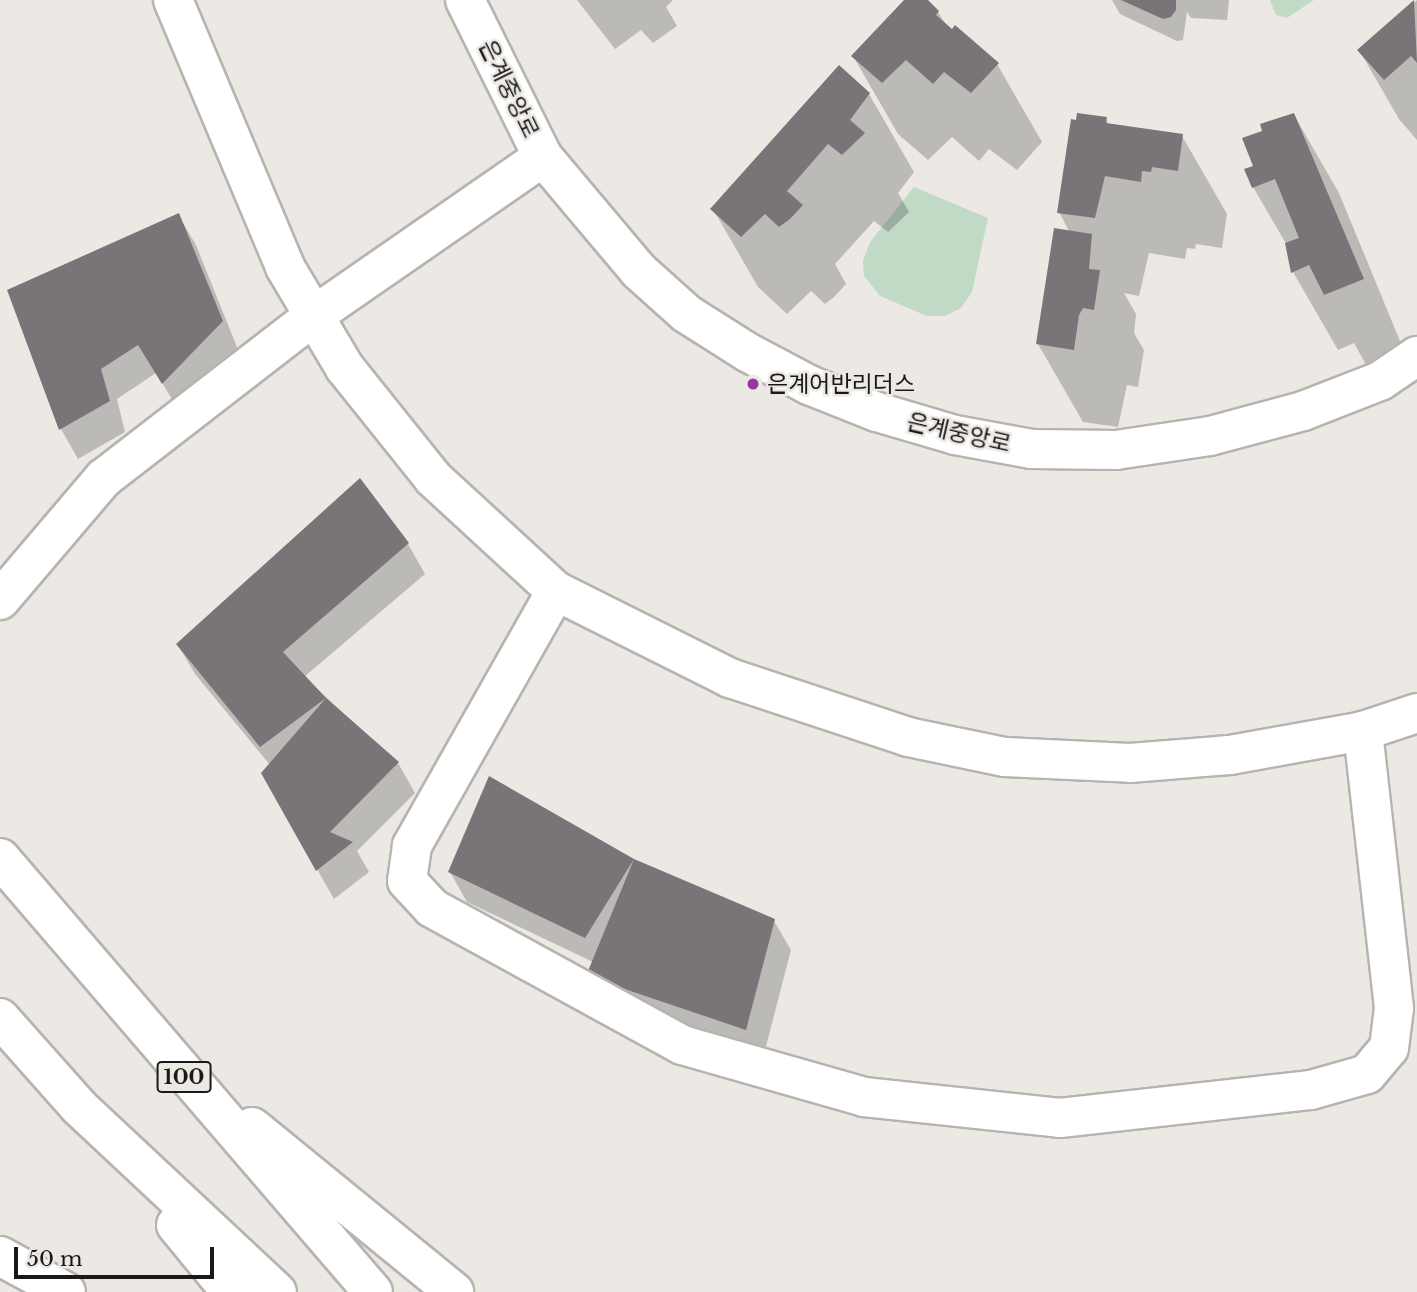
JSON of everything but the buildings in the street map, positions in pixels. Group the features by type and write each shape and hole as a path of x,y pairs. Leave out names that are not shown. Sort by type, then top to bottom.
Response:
{"main road":[{"path":"173,0 285,267 316,314 345,368 433,478 556,592 662,648 812,709 908,737 1005,757 1130,763 1230,755 1363,731 1417,713"},
{"name":"은계중앙로","path":"466,0 543,157 639,271 687,314 809,385 877,412 955,435 1032,449 1088,450 1210,436 1303,411 1380,380 1417,356"},
{"path":"0,600 104,478 316,314 543,157"},
{"path":"556,592 412,846 407,881 432,908 682,1045 864,1097 1060,1118 1311,1090 1367,1073 1389,1048 1394,1008 1363,731"},
{"name":"100","path":"0,858 167,1057 373,1292"},
{"path":"0,1018 79,1107 231,1292"},
{"path":"167,1057 454,1292"},
{"path":"79,1107 277,1292"},
{"path":"0,1256 66,1292"}],"green space":[{"path":"1270,0 1314,0 1287,18 1276,15"},
{"path":"914,187 988,218 972,292 961,308 945,316 927,316 880,296 864,276 863,261 870,242"}],"place":[{"name":"은계어반리더스","path":"753,384"}]}
